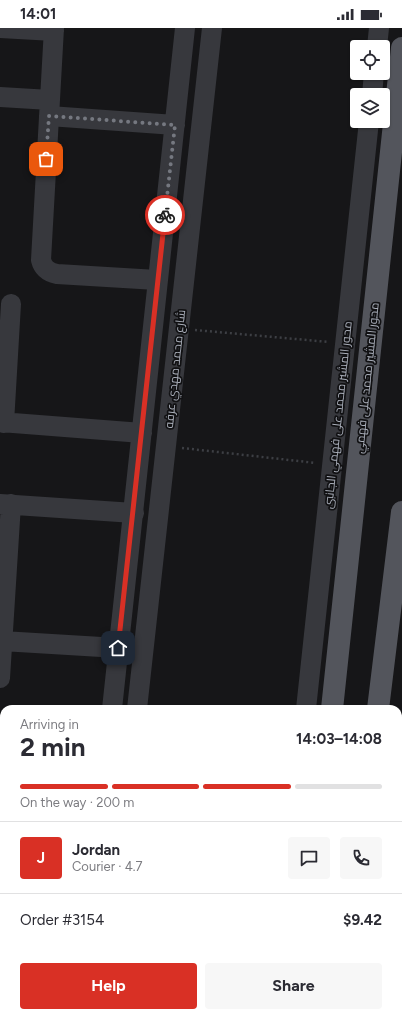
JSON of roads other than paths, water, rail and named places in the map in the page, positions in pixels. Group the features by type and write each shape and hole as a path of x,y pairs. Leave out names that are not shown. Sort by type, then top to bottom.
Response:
{"main road":[{"name":"محور المشير محمد على فهمي","path":"332,705 401,60"},
{"path":"378,705 402,512"}],"street":[{"path":"0,28 54,29 41,260 44,268 52,273 157,280"},
{"path":"112,705 185,28"},
{"name":"شارع محمد مهدي عرفه","path":"137,705 212,28"},
{"path":"378,40 379,28"},
{"path":"0,97 49,108 175,125"},
{"name":"محور المشير محمد على فهمي الجانبى","path":"306,705 368,128"},
{"path":"10,304 4,347 2,422 142,434"},
{"path":"0,678 6,504 134,513"},
{"path":"2,641 118,648"}]}
